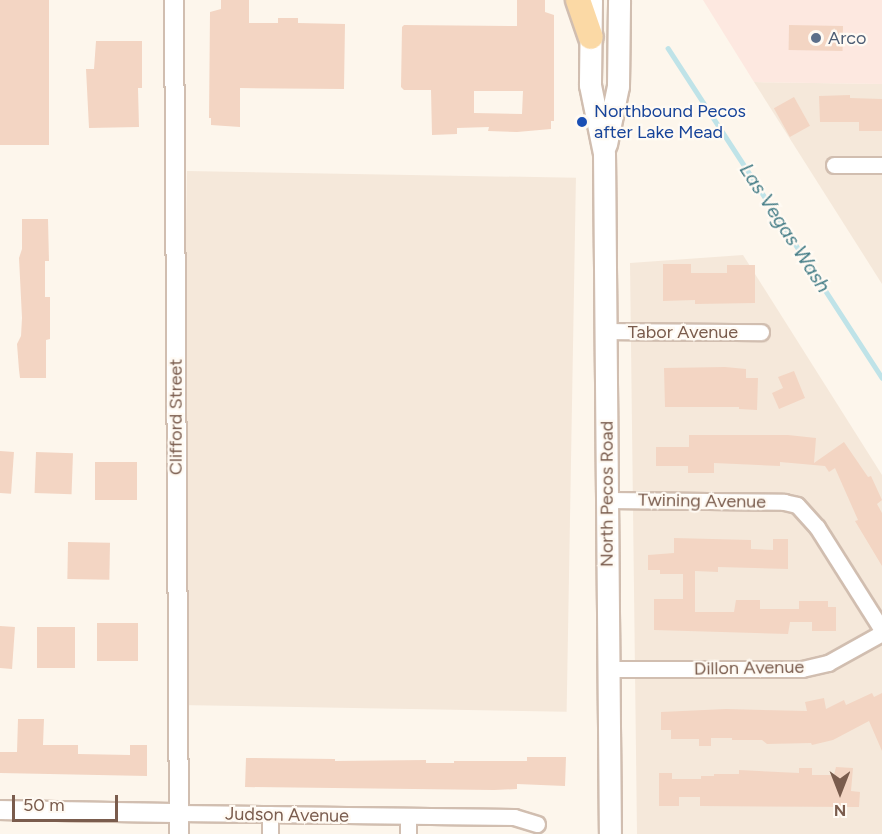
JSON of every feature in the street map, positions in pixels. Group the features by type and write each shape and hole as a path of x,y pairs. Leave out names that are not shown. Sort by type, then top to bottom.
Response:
{"main road":[{"path":"578,0 591,37"},
{"name":"North Pecos Road","path":"591,0 590,85 604,153 610,834"},
{"name":"North Pecos Road","path":"604,153 618,86 618,0"}],"street":[{"name":"Clifford Street","path":"174,0 179,834"},
{"path":"834,165 882,165"},
{"name":"Tabor Avenue","path":"605,331 761,332"},
{"name":"Twining Avenue","path":"607,500 784,502 797,506 817,527 882,632"},
{"name":"Dillon Avenue","path":"608,669 802,669 828,663 882,632"},
{"name":"Judson Avenue","path":"0,810 514,818 537,824"},
{"path":"270,814 270,834"},
{"path":"408,816 408,834"}],"shaded area":[{"path":"703,0 882,0 882,84 754,82"},
{"path":"754,82 882,84 882,284"},
{"path":"187,171 576,178 567,712 178,705"},
{"path":"743,255 882,475 882,834 637,834 630,263"}],"building":[{"path":"0,0 49,0 49,145 0,145"},
{"path":"221,0 249,0 249,23 278,23 278,18 298,18 298,23 345,24 344,89 240,88 240,127 211,125 211,118 209,118 210,12 221,9"},
{"path":"517,0 545,0 545,12 554,15 554,121 551,121 551,129 517,132 488,131 489,127 457,128 457,134 432,135 431,90 404,90 401,87 402,27 404,25 517,26","holes":["474,91 523,91 522,114 474,113"]},
{"path":"789,25 843,26 843,51 789,50"},
{"path":"96,41 142,41 142,88 138,88 139,127 89,128 86,69 94,69"},
{"path":"850,95 850,98 882,99 882,131 859,131 859,122 820,122 819,96"},
{"path":"794,97 810,126 790,137 774,108"},
{"path":"22,219 48,219 49,261 45,261 45,297 50,297 50,339 46,340 46,378 20,378 17,344 21,336 22,318 19,258 22,249"},
{"path":"663,264 691,264 691,273 727,273 727,265 755,265 755,303 695,304 695,300 663,301"},
{"path":"664,368 746,369 746,378 758,378 757,410 739,409 739,407 665,407"},
{"path":"794,371 805,398 779,409 772,393 783,388 778,377"},
{"path":"689,435 788,435 816,438 814,463 844,442 868,477 871,476 882,500 877,504 882,513 882,566 855,521 858,520 835,468 829,472 825,466 780,462 780,466 714,463 714,473 688,473 688,466 656,466 656,447 689,447"},
{"path":"0,451 14,452 11,494 0,493"},
{"path":"36,452 73,453 72,494 35,493"},
{"path":"95,462 137,462 137,500 95,500"},
{"path":"674,538 751,540 751,549 773,550 773,539 788,539 788,569 718,567 718,572 695,571 695,612 734,612 736,600 760,600 760,609 799,609 799,601 828,601 828,607 836,607 836,631 812,631 812,622 790,622 788,634 654,630 654,599 683,599 683,574 660,574 660,570 648,570 648,555 674,553"},
{"path":"68,542 110,543 109,580 67,579"},
{"path":"97,623 138,623 138,661 97,661"},
{"path":"0,626 15,627 12,669 0,668"},
{"path":"37,627 75,627 75,668 37,668"},
{"path":"872,693 874,697 882,693 882,751 869,721 833,740 812,745 811,743 767,744 762,740 711,738 711,746 699,746 699,739 671,739 671,730 661,730 661,712 726,709 807,711 805,702 824,698 826,709 844,700 846,705"},
{"path":"18,719 44,719 43,745 78,745 78,754 130,755 130,745 147,745 147,776 0,773 0,752 17,752"},
{"path":"527,757 566,757 565,786 517,784 517,789 494,790 245,787 246,758 335,759 335,761 426,760 426,763 454,763 454,761 527,761"},
{"path":"836,767 853,768 851,791 860,792 859,807 700,806 700,797 679,797 679,806 659,806 659,773 672,773 672,779 701,779 701,776 714,776 714,774 739,774 739,770 799,773 799,768 812,768 812,775 834,775"}],"waterway":[{"name":"Las Vegas Wash","path":"668,48 882,378"}],"place":[{"name":"Arco","path":"816,38"},
{"name":"Northbound Pecos after Lake Mead","path":"582,122"}]}
